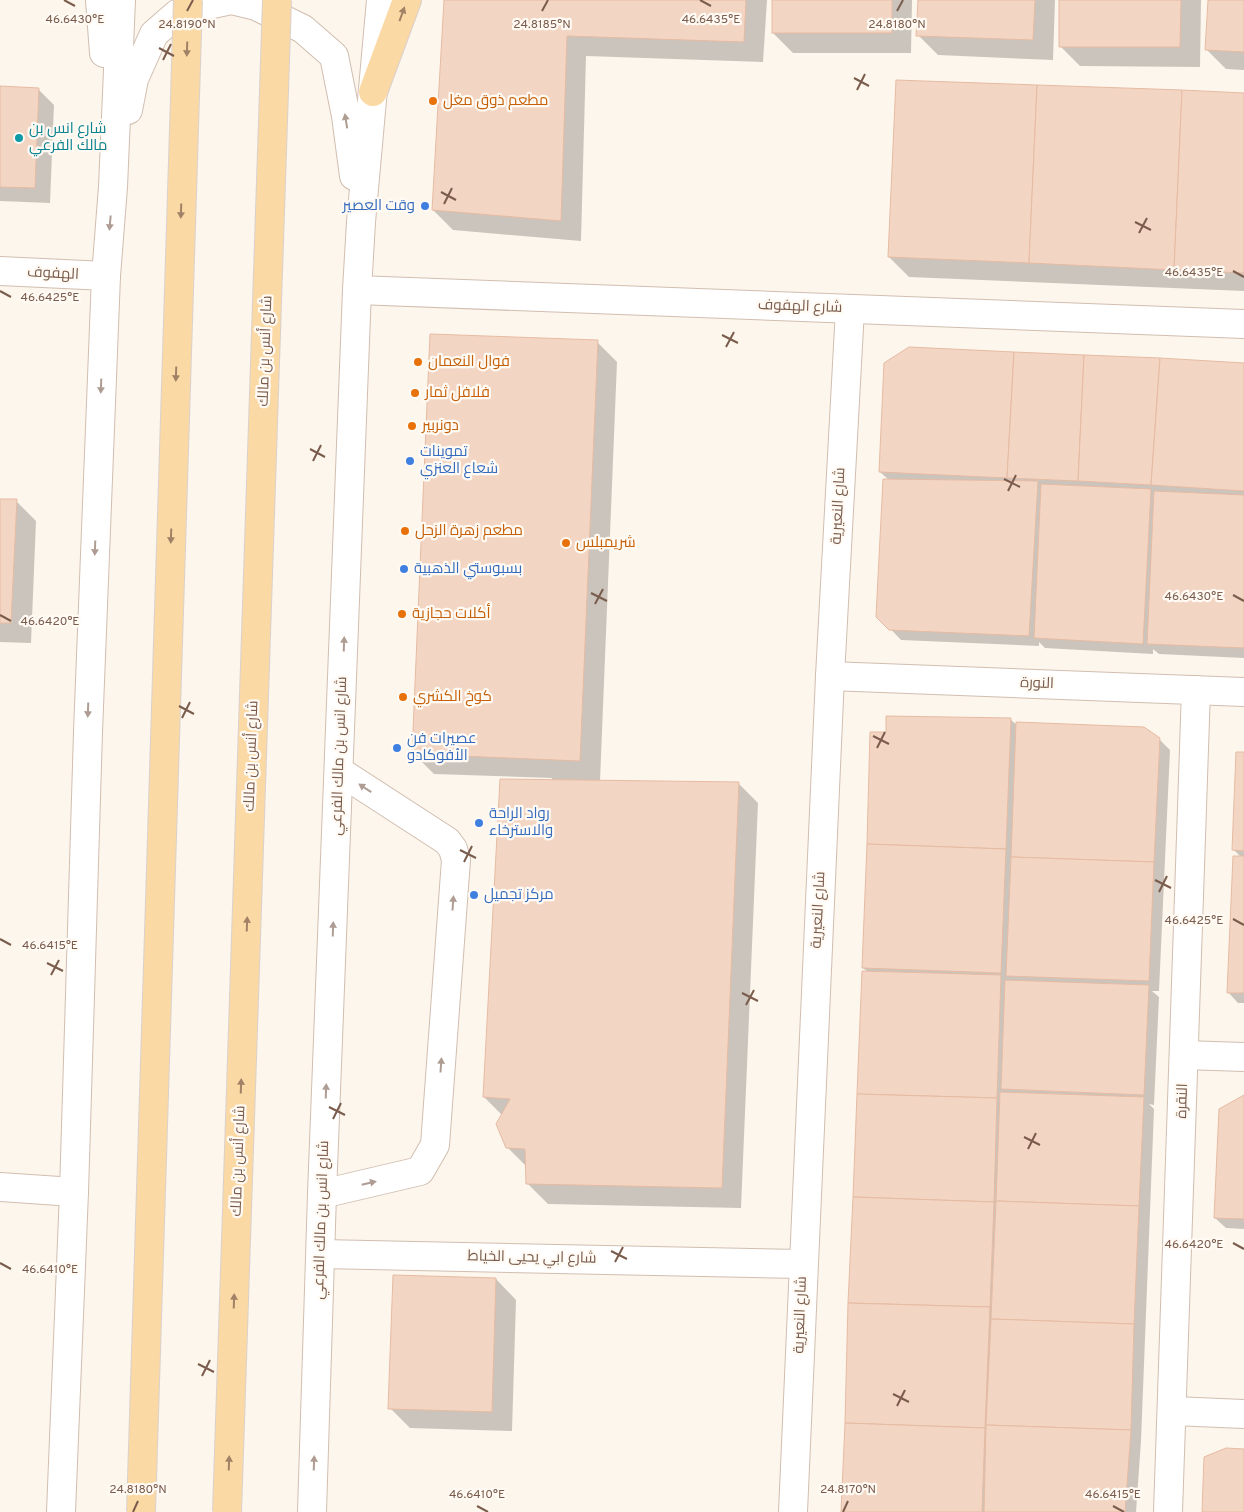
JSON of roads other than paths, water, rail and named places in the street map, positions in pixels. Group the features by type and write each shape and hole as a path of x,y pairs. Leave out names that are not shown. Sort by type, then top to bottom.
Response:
{"main road":[{"path":"141,1512 188,0"},
{"name":"شارع أنس بن مالك","path":"227,1512 277,0"},
{"path":"373,92 407,0"}],"street":[{"path":"100,0 114,187"},
{"path":"61,1512 106,276 114,187 121,0"},
{"path":"114,187 134,79 154,34 177,14 194,8 231,0 256,6 303,29 334,56 346,116 361,222"},
{"name":"شارع انس بن مالك الفرعي","path":"312,1512 322,1194 357,290 361,222 381,0"},
{"name":"الهفوف","path":"0,271 106,276"},
{"name":"شارع الهفوف","path":"357,290 1244,324"},
{"name":"شارع النعيرية","path":"793,1512 830,676 850,309"},
{"name":"النورة","path":"830,676 1244,692"},
{"name":"النقرة","path":"1168,1512 1196,690"},
{"path":"322,1194 420,1171 435,1146 456,860 447,840 339,771"},
{"path":"1184,1055 1244,1057"},
{"path":"0,1187 74,1192"},
{"name":"شارع ابي يحيى الخياط","path":"321,1254 803,1264"},
{"path":"1172,1411 1244,1414"}],"place":[{"name":"مطعم ذوق مغل","path":"433,101"},
{"name":"شارع انس بن مالك الفرعي","path":"19,138"},
{"name":"وقت العصير","path":"425,206"},
{"name":"فوال النعمان","path":"418,362"},
{"name":"فلافل ثمار","path":"415,393"},
{"name":"دونربير","path":"412,426"},
{"name":"تموينات شعاع العنزي","path":"410,461"},
{"name":"مطعم زهرة الزحل","path":"405,531"},
{"name":"شريمبلس","path":"566,543"},
{"name":"بسبوستي الذهبية","path":"404,569"},
{"name":"أكلات حجازية","path":"402,614"},
{"name":"كوخ الكشري","path":"403,697"},
{"name":"عصيرات فن الأفوكادو","path":"397,748"},
{"name":"رواد الراحة والاسترخاء","path":"479,823"},
{"name":"مركز تجميل","path":"474,895"}]}
